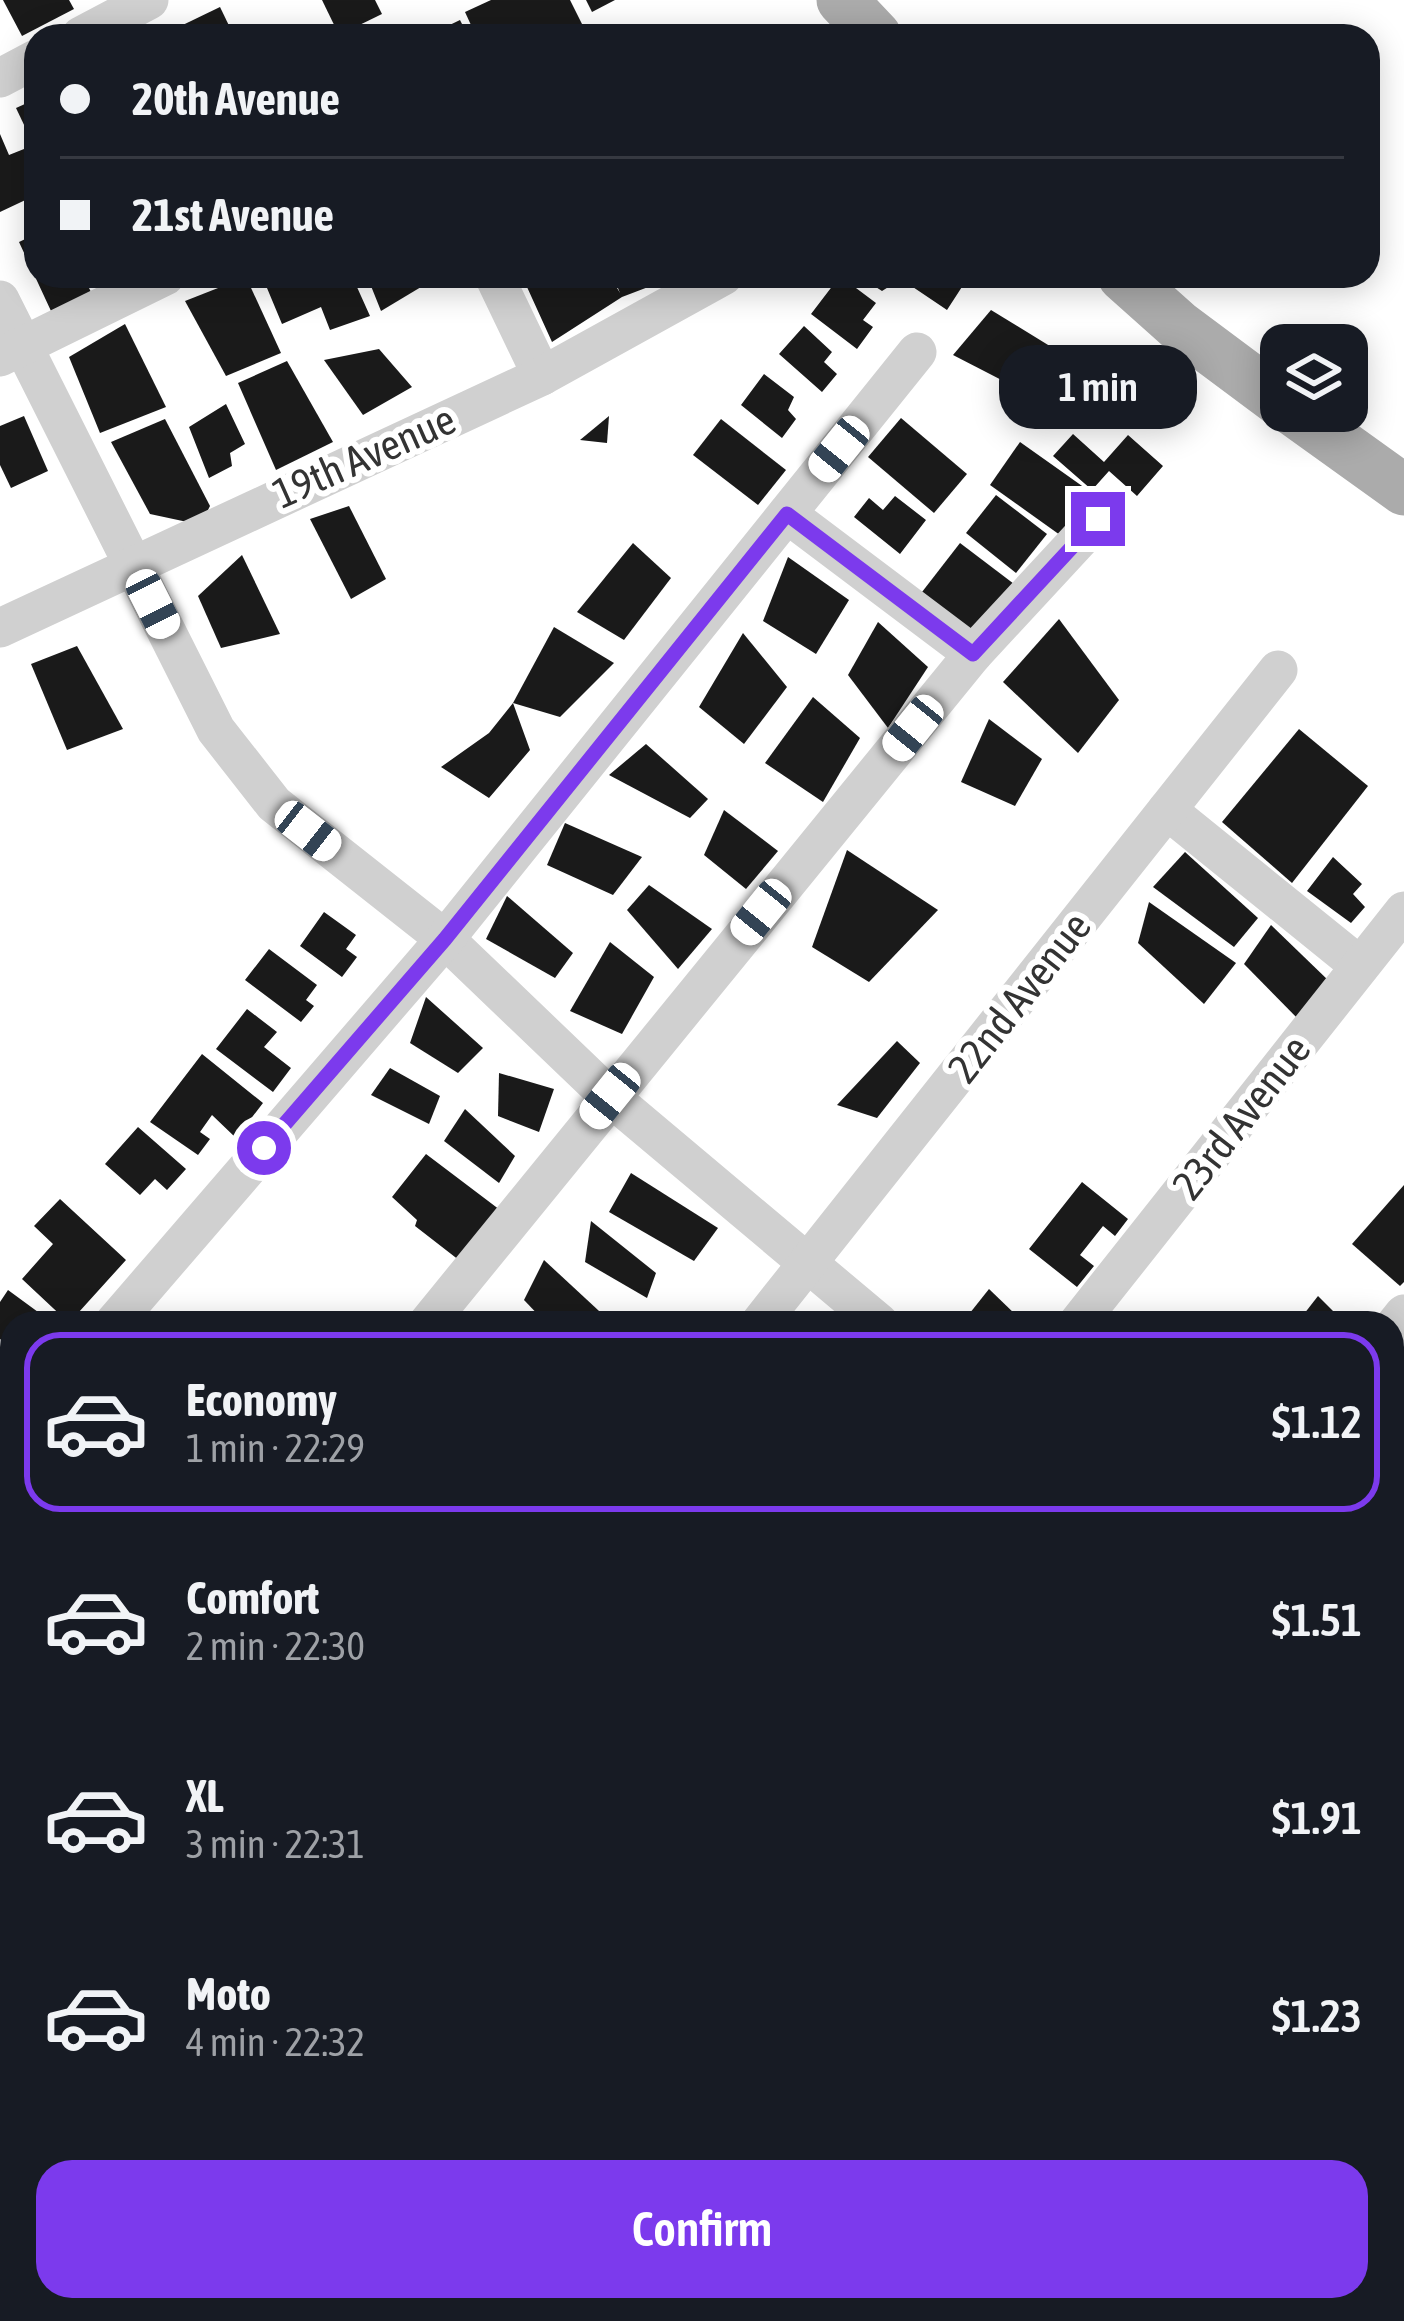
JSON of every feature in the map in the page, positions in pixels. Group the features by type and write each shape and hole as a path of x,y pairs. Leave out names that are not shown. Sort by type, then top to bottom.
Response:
{"main road":[{"path":"842,0 865,24"},
{"path":"1136,288 1260,386"},
{"path":"1323,432 1404,490"}],"street":[{"path":"104,24 149,0"},
{"path":"12,351 141,288"},
{"path":"500,288 542,376"},
{"name":"19th Avenue","path":"0,628 131,562 542,376 701,288"},
{"path":"0,300 12,351 131,562 217,730 274,804 445,939 610,1096 864,1311"},
{"path":"124,1311 445,939 917,352"},
{"path":"787,514 973,654"},
{"path":"438,1311 973,654 1098,519"},
{"name":"22nd Avenue","path":"770,1311 1278,670"},
{"path":"1167,810 1360,967"},
{"name":"23rd Avenue","path":"1088,1311 1404,911"}],"building":[{"path":"3,0 69,0 74,9 45,24 24,24 22,36"},
{"path":"322,0 375,0 382,14 362,24 334,24"},
{"path":"491,0 570,0 582,24 470,24 465,12"},
{"path":"586,0 615,0 592,12"},
{"path":"220,7 228,24 185,24"},
{"path":"0,134 9,155 24,149 24,201 0,212"},
{"path":"40,288 89,288 91,292 51,311"},
{"path":"218,288 251,288 281,353 226,376 185,301"},
{"path":"267,288 357,288 370,316 330,330 321,307 282,324"},
{"path":"372,288 419,288 381,311"},
{"path":"527,288 617,288 620,293 618,288 646,288 622,297 552,342"},
{"path":"831,288 856,288 876,303 863,320 873,327 857,349 811,314"},
{"path":"914,288 961,288 947,310"},
{"path":"991,310 1053,348 1019,389 953,355"},
{"path":"125,324 166,407 100,433 69,357"},
{"path":"804,326 832,352 824,362 837,374 822,392 779,354"},
{"path":"379,349 412,387 363,415 324,360"},
{"path":"287,361 333,442 276,470 238,383"},
{"path":"764,374 794,397 788,410 796,419 782,438 741,405"},
{"path":"226,404 245,444 230,453 232,466 209,478 189,427"},
{"path":"24,416 48,471 11,488 0,465 0,426"},
{"path":"609,416 607,443 580,440"},
{"path":"901,418 967,474 934,513 868,457"},
{"path":"165,419 210,506 203,520 192,523 150,514 111,442"},
{"path":"721,419 786,470 758,505 693,455"},
{"path":"1073,434 1104,462 1128,435 1163,466 1137,496 1109,471 1092,490 1053,456"},
{"path":"1020,442 1092,493 1067,540 990,485"},
{"path":"996,495 1047,534 1016,573 966,533"},
{"path":"895,496 926,520 900,554 854,517 869,498 883,510"},
{"path":"349,506 386,579 351,599 310,519"},
{"path":"633,543 671,578 624,640 577,612"},
{"path":"960,543 1018,587 972,632 922,592"},
{"path":"242,555 280,634 221,648 198,596"},
{"path":"788,557 849,600 816,654 763,621"},
{"path":"1059,619 1119,700 1078,753 1003,682"},
{"path":"878,622 928,667 888,728 848,675"},
{"path":"554,627 614,663 560,717 513,703"},
{"path":"743,633 787,687 744,744 699,707"},
{"path":"77,646 123,729 67,750 31,664"},
{"path":"813,697 860,738 823,802 765,763"},
{"path":"513,703 530,750 489,798 441,767 489,733"},
{"path":"989,719 1042,759 1015,806 961,782"},
{"path":"1299,729 1368,786 1292,883 1222,822"},
{"path":"646,744 708,799 690,818 609,775"},
{"path":"724,810 778,851 746,889 704,855"},
{"path":"565,823 642,857 613,895 547,865"},
{"path":"847,850 938,910 869,982 812,947"},
{"path":"1185,852 1258,918 1234,947 1153,887"},
{"path":"1333,857 1362,884 1353,894 1365,907 1351,923 1307,891"},
{"path":"649,885 712,929 678,969 627,910"},
{"path":"507,896 573,953 555,978 486,939"},
{"path":"1149,902 1236,963 1204,1004 1138,943"},
{"path":"324,912 356,935 346,949 357,957 342,977 300,946"},
{"path":"1271,925 1330,982 1302,1023 1244,964"},
{"path":"610,942 654,977 622,1034 570,1011"},
{"path":"269,949 317,985 306,1000 314,1006 301,1022 245,980"},
{"path":"426,997 483,1048 458,1073 410,1043"},
{"path":"247,1009 277,1032 264,1047 291,1068 273,1092 216,1049"},
{"path":"897,1041 920,1063 877,1118 837,1105"},
{"path":"202,1054 263,1103 236,1138 212,1115 200,1132 210,1139 198,1155 150,1122"},
{"path":"390,1068 440,1096 429,1124 371,1095"},
{"path":"499,1073 554,1089 539,1132 498,1116"},
{"path":"465,1109 515,1156 499,1183 444,1141"},
{"path":"138,1127 186,1169 167,1190 155,1179 140,1195 105,1164"},
{"path":"426,1154 504,1213 464,1264 415,1226 417,1220 392,1197"},
{"path":"631,1173 718,1228 694,1261 609,1212"},
{"path":"1082,1182 1128,1219 1115,1236 1103,1226 1080,1255 1094,1266 1077,1287 1029,1249"},
{"path":"1404,1185 1404,1282 1400,1286 1352,1244"},
{"path":"60,1199 126,1260 80,1311 56,1311 22,1279 53,1244 34,1226"},
{"path":"591,1221 656,1273 647,1298 585,1262"},
{"path":"544,1260 599,1311 535,1311 524,1300"},
{"path":"989,1289 1012,1311 972,1311"},
{"path":"8,1290 37,1311 0,1311"},
{"path":"1318,1296 1333,1311 1306,1311"}],"route":[{"path":"264,1148 445,939 787,514 973,654 1098,519"}]}
